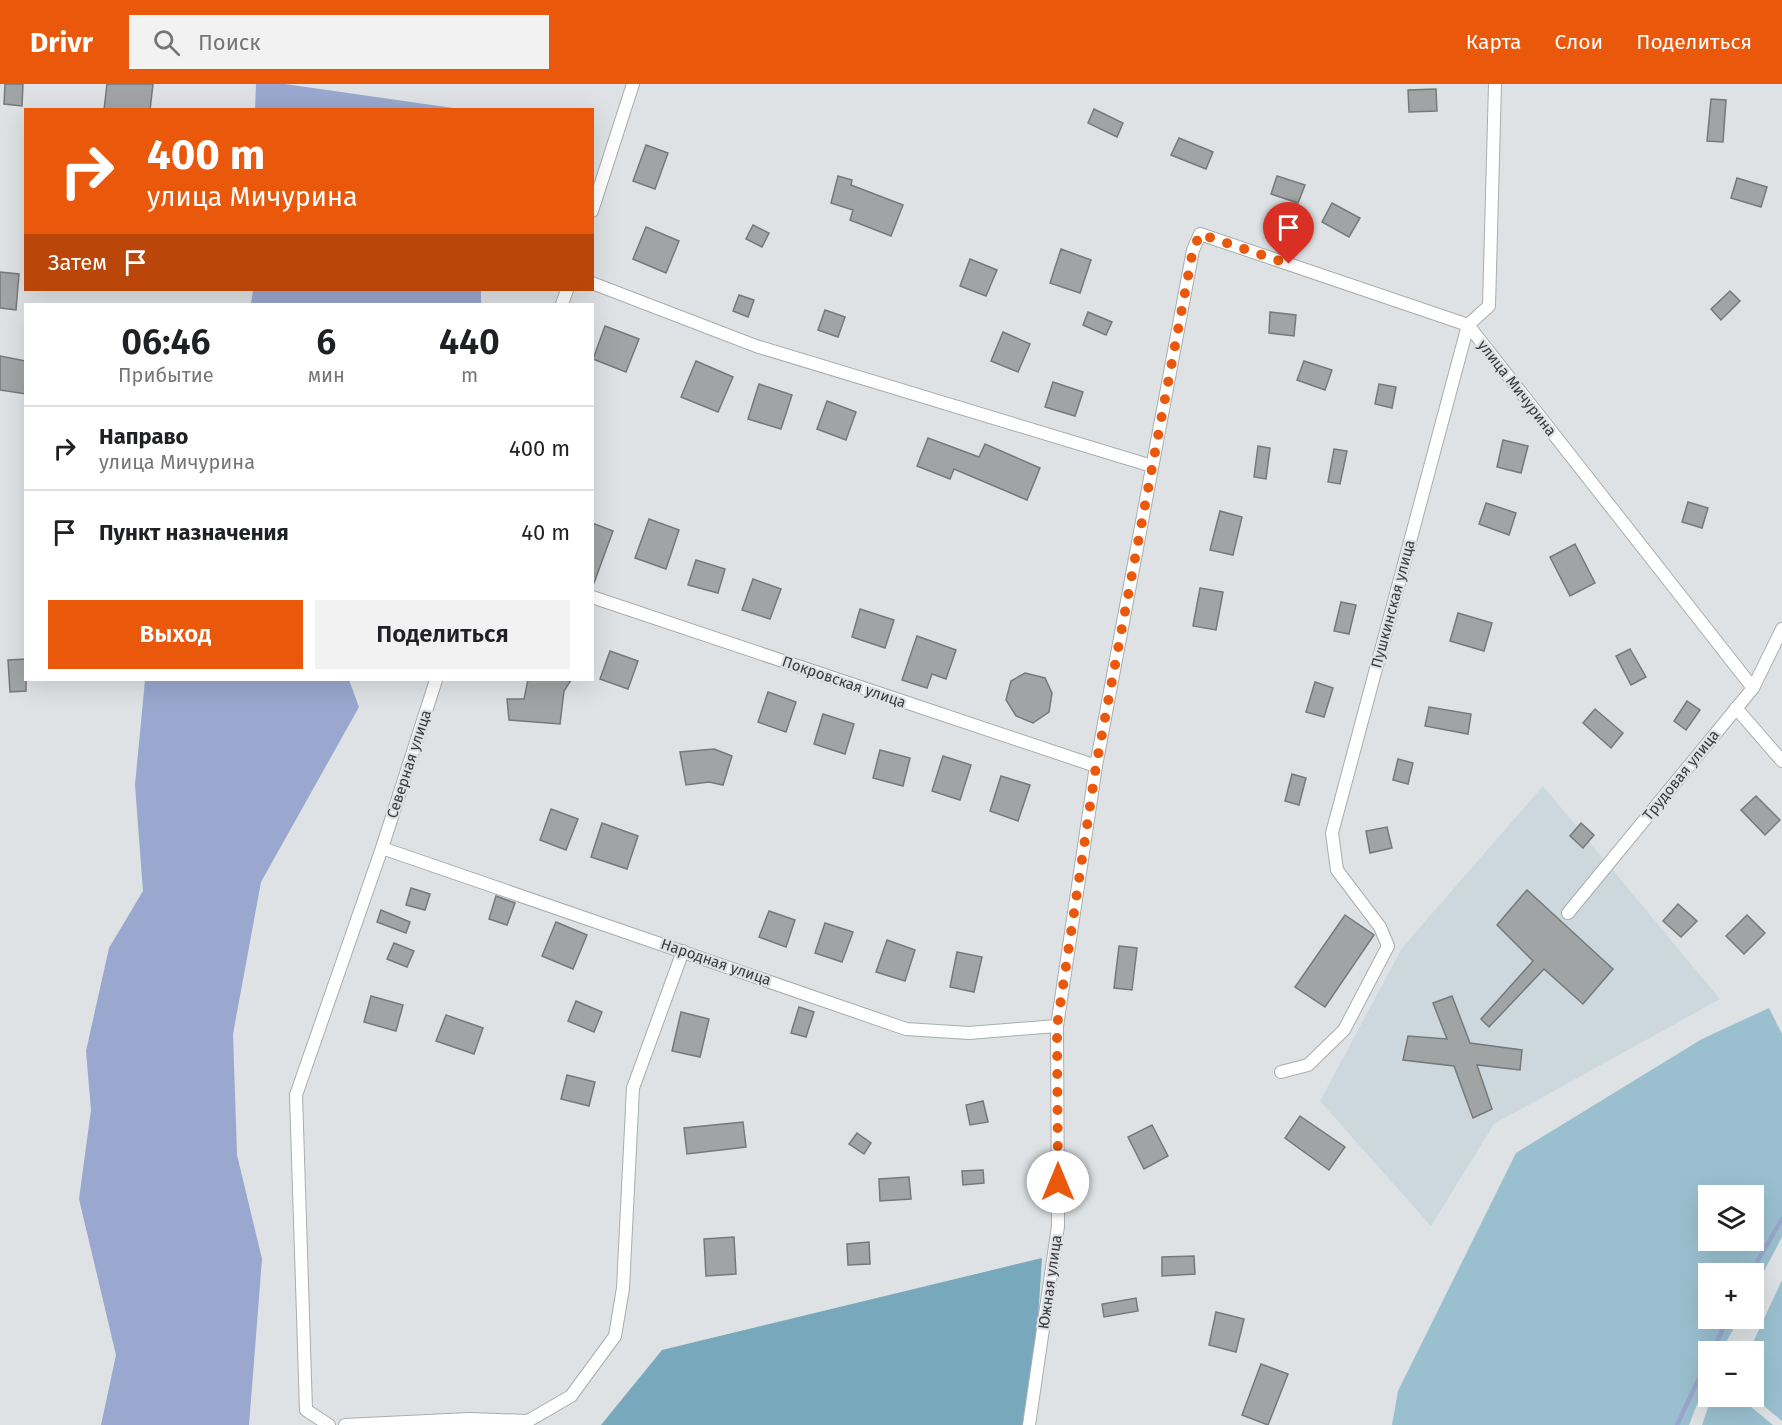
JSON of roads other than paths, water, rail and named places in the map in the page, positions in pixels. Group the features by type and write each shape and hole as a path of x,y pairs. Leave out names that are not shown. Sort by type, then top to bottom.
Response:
{"street":[{"path":"594,205 633,84"},
{"path":"1468,325 1489,306 1495,84"},
{"name":"улица Мичурина","path":"1193,250 1200,234 1468,325 1753,688"},
{"name":"Южная улица","path":"1029,1425 1058,1226 1057,1026 1096,766 1193,250"},
{"path":"594,284 756,346 1152,466"},
{"name":"Пушкинская улица","path":"1281,1072 1308,1065 1344,1030 1388,946 1380,927 1337,870 1332,833 1468,325"},
{"name":"Покровская улица","path":"594,598 1096,766"},
{"name":"Трудовая улица","path":"1568,912 1753,688 1782,629"},
{"name":"Северная улица","path":"329,1425 306,1410 296,1095 382,848 436,681"},
{"path":"1736,708 1782,761"},
{"name":"Народная улица","path":"382,848 906,1029 969,1033 1057,1026"},
{"path":"345,1425 468,1419 528,1421 571,1396 615,1336 623,1288 633,1088 683,951"}],"waterway":[{"path":"1756,1263 1782,1219"},
{"path":"1717,1341 1723,1329"},
{"path":"1677,1425 1698,1380"}]}
